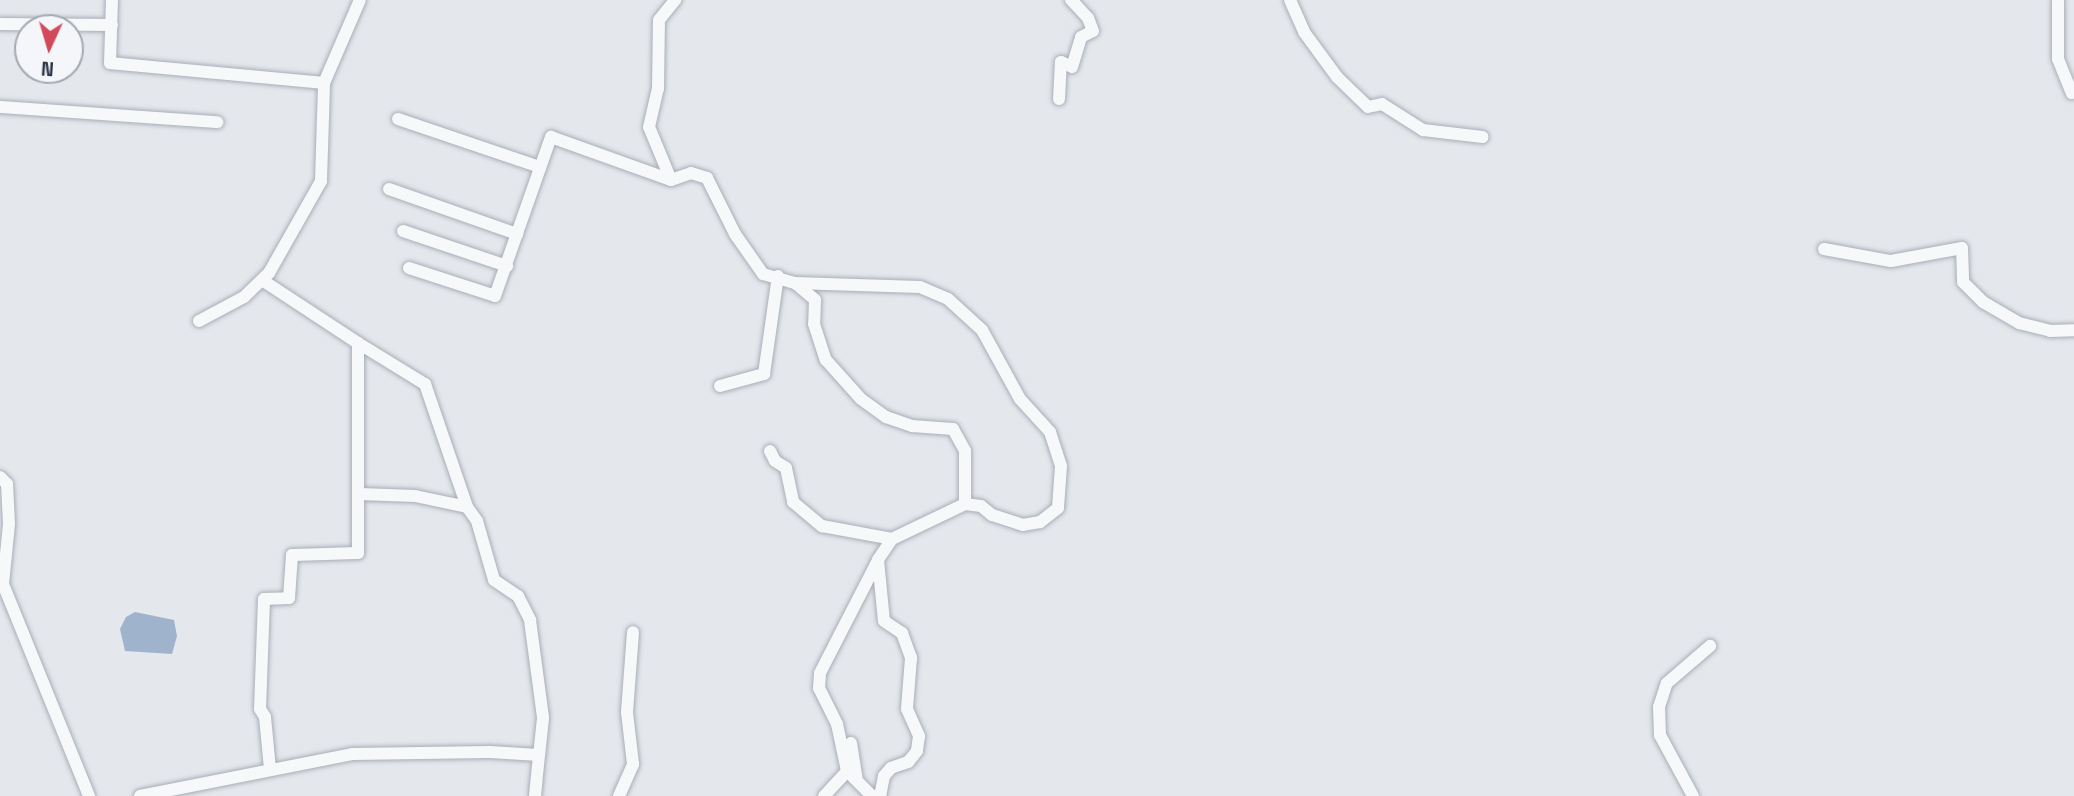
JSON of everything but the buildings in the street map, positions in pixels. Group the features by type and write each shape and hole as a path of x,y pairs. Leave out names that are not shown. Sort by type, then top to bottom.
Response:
{"street":[{"path":"112,0 110,63 324,83"},
{"path":"199,321 244,297 262,280 321,181 324,83 360,0"},
{"path":"671,180 649,127 658,89 659,20 675,0"},
{"path":"1059,99 1061,62 1072,67 1081,37 1093,32 1088,18 1072,0"},
{"path":"1290,0 1304,32 1337,77 1368,107 1382,104 1423,130 1483,137"},
{"path":"2058,0 2058,59 2072,93"},
{"path":"0,24 112,25"},
{"path":"0,107 217,122"},
{"path":"398,119 540,167"},
{"path":"409,268 492,297 507,266 551,136 671,180 691,173 707,178 736,234 763,274 778,276 795,283 815,300 814,324 826,360 861,399 887,417 912,426 953,429 965,451 965,504"},
{"path":"389,189 517,234"},
{"path":"403,231 507,266"},
{"path":"1824,250 1891,261 1962,247 1963,282 1983,302 2019,323 2049,331 2074,330"},
{"path":"720,386 764,374 778,276"},
{"path":"262,280 425,384 467,507 477,521 494,580 517,596 530,620 543,718 536,796"},
{"path":"795,283 920,287 948,299 982,330 1020,400 1050,432 1061,466 1058,508 1040,522 1023,525 992,515 981,506 965,504 892,539 878,560 820,673 819,688 837,724 847,771 860,787 872,796"},
{"path":"270,769 260,709 264,599 289,598 292,555 356,556 360,494 358,343"},
{"path":"770,451 775,461 786,468 793,502 822,526 892,539"},
{"path":"0,477 7,484 9,524 3,584 89,796"},
{"path":"360,494 415,496 467,507"},
{"path":"878,560 884,621 902,633 911,658 907,709 919,736 917,751 908,762 891,768 884,776 880,796"},
{"path":"619,796 633,764 627,712 634,632"},
{"path":"1693,796 1660,735 1659,706 1667,683 1710,646"},
{"path":"851,743 860,787"},
{"path":"140,796 352,754 539,755"},
{"path":"824,796 847,771"}],"water":[{"path":"135,612 174,620 177,636 172,654 125,651 120,629 126,617"}]}
